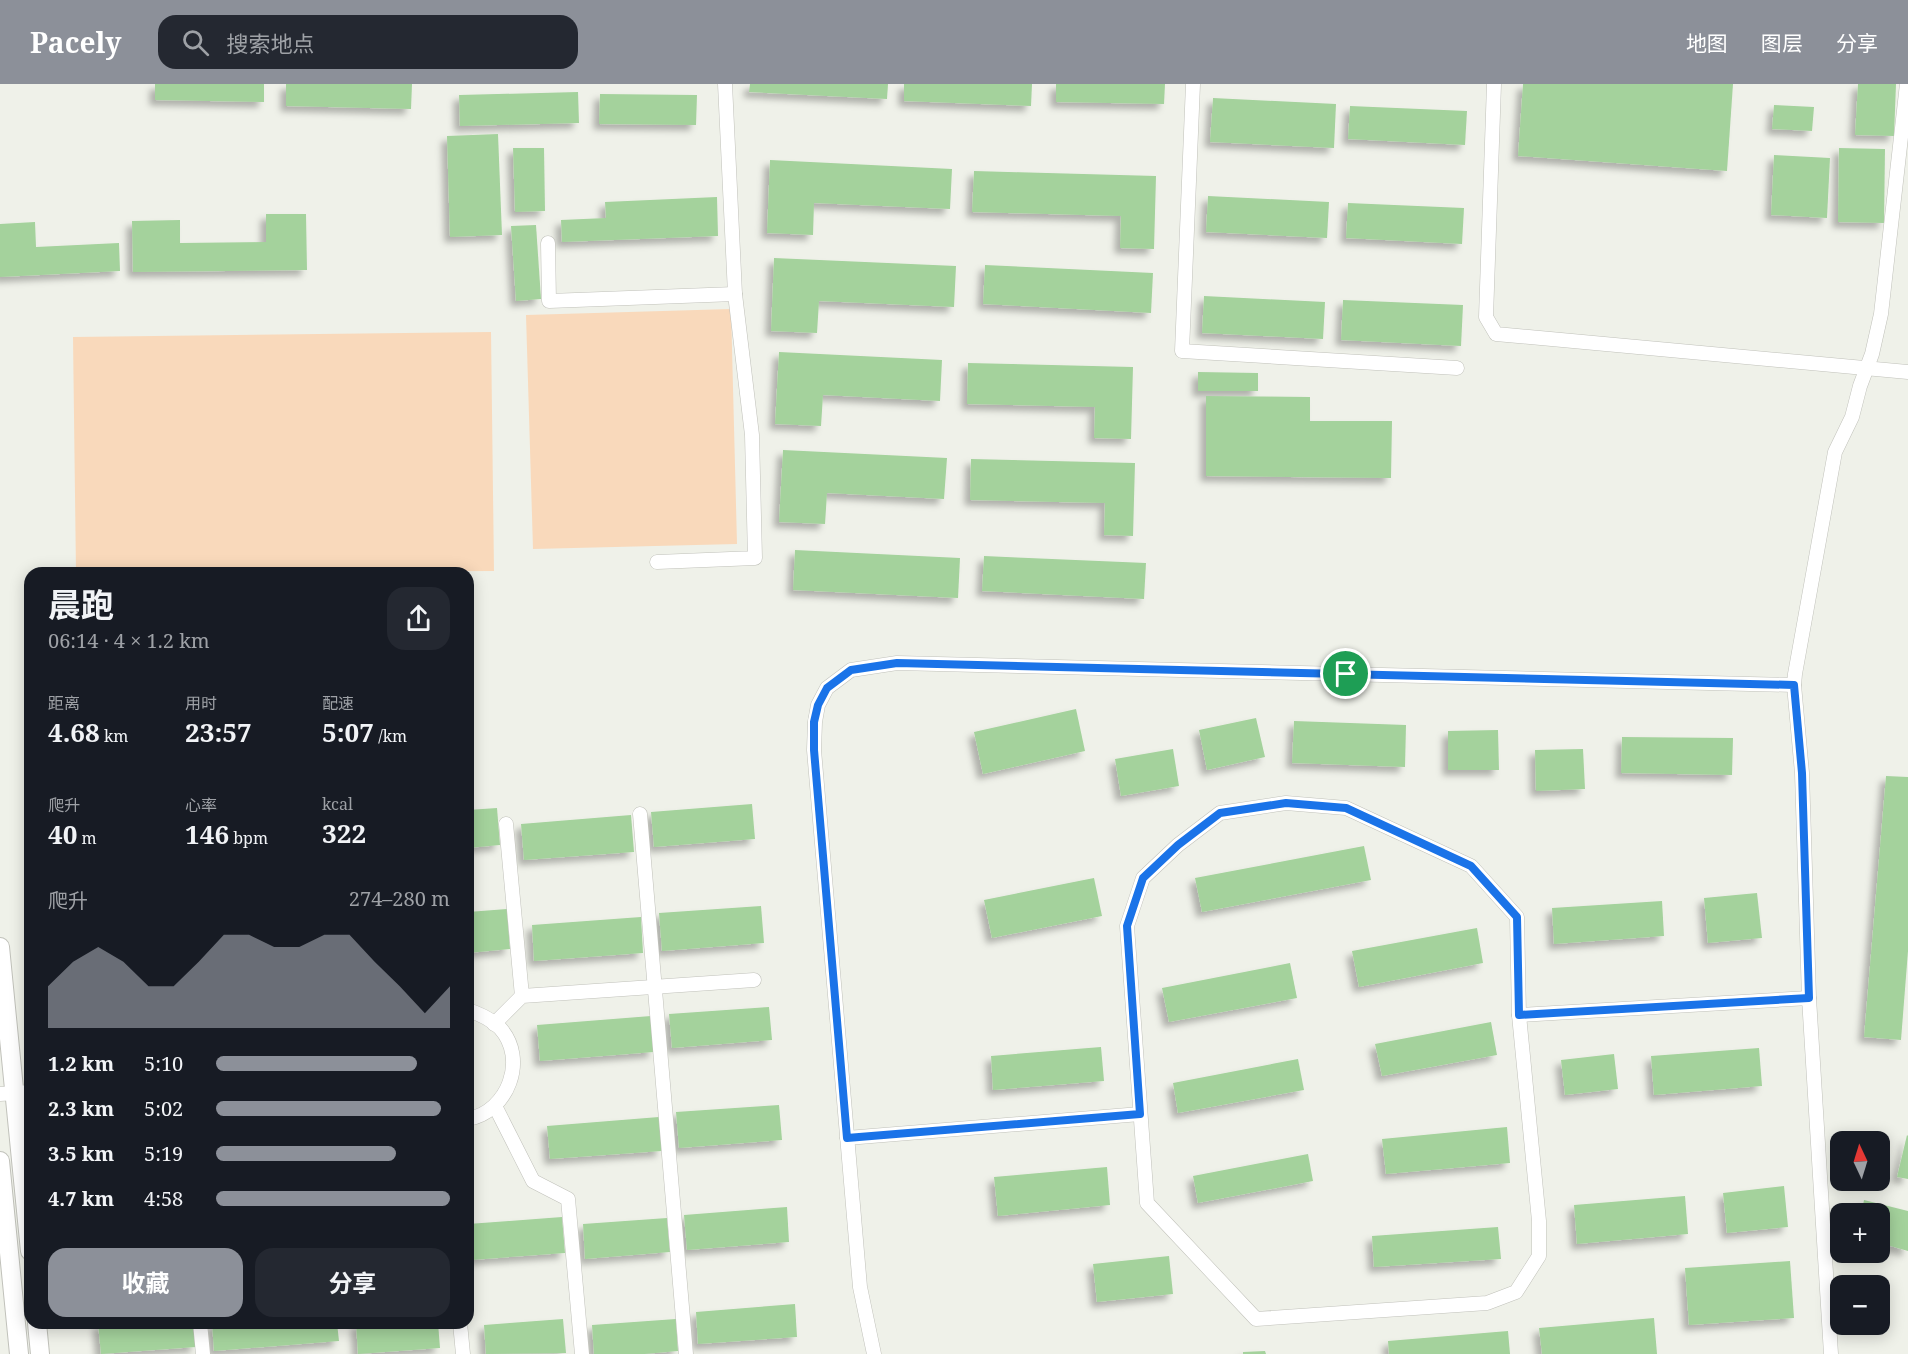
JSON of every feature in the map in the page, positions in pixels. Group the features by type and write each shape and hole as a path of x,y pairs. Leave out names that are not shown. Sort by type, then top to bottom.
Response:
{"street":[{"path":"657,562 755,558 752,435 735,294 725,84"},
{"path":"1193,84 1182,351 1457,368"},
{"path":"1494,84 1486,317 1496,334 1908,372"},
{"path":"1831,1354 1809,998 1802,773 1794,685 1835,452 1852,417 1872,354 1881,314 1907,84"},
{"path":"548,243 549,301 735,294"},
{"path":"874,1354 860,1287 814,750 814,722 818,705 827,688 851,670 897,663 1794,685"},
{"path":"1286,803 1346,808 1471,866 1517,917 1519,1015 1539,1221 1539,1256 1516,1292 1487,1303 1256,1319 1147,1203 1127,926 1143,878 1178,845 1220,813 1286,803"},
{"path":"640,814 686,1354"},
{"path":"506,824 522,996"},
{"path":"0,946 24,1188"},
{"path":"494,1023 522,996 754,980"},
{"path":"1519,1015 1809,998"},
{"path":"474,1012 486,1017 501,1029 510,1046 513,1065 510,1084 500,1101 487,1112 474,1117"},
{"path":"495,1106 533,1181 568,1199 582,1354"},
{"path":"847,1138 1140,1114"},
{"path":"0,1161 19,1354"},
{"path":"38,1329 40,1354"},
{"path":"201,1329 203,1354"},
{"path":"461,1329 463,1354"}],"shaded area":[{"path":"731,309 737,544 533,549 526,315"},
{"path":"491,332 494,571 474,571 474,567 76,567 73,337"}],"building":[{"path":"155,84 264,84 264,102 155,100"},
{"path":"286,84 412,84 411,109 286,106"},
{"path":"750,84 888,84 887,99 749,92"},
{"path":"904,84 1032,84 1031,106 904,101"},
{"path":"1056,84 1165,84 1164,104 1056,102"},
{"path":"1523,84 1733,84 1727,171 1518,156"},
{"path":"1858,84 1896,84 1894,136 1855,135"},
{"path":"578,92 579,123 460,126 459,95"},
{"path":"600,94 697,95 696,125 599,124"},
{"path":"1213,98 1336,104 1334,148 1210,142"},
{"path":"1774,105 1814,107 1812,131 1772,129"},
{"path":"1350,106 1467,111 1465,145 1348,139"},
{"path":"498,134 502,235 450,237 447,136"},
{"path":"513,148 544,148 545,211 515,212"},
{"path":"1839,148 1885,149 1884,223 1838,222"},
{"path":"1774,155 1830,158 1827,218 1771,215"},
{"path":"770,160 952,169 950,209 814,203 813,235 767,233"},
{"path":"974,171 1156,176 1154,249 1120,248 1121,216 972,212"},
{"path":"1208,196 1329,202 1327,238 1206,232"},
{"path":"717,197 718,236 562,242 561,220 606,218 605,202"},
{"path":"1348,203 1464,208 1462,244 1346,238"},
{"path":"266,214 306,214 307,270 133,272 132,221 180,220 180,243 266,242"},
{"path":"35,222 36,247 119,243 120,271 0,277 0,224"},
{"path":"536,225 541,299 516,301 511,226"},
{"path":"774,258 956,266 954,307 819,301 817,333 771,331"},
{"path":"985,265 1153,273 1151,313 983,304"},
{"path":"1204,296 1325,302 1323,339 1202,333"},
{"path":"1343,300 1463,305 1461,346 1341,340"},
{"path":"779,352 942,360 940,401 823,395 821,426 775,424"},
{"path":"968,363 1133,367 1131,439 1094,438 1095,407 967,404"},
{"path":"1198,372 1258,373 1258,391 1198,391"},
{"path":"1206,396 1310,397 1310,421 1392,421 1391,478 1206,476"},
{"path":"783,450 947,458 944,499 827,493 825,524 779,522"},
{"path":"971,459 1135,463 1133,536 1104,535 1105,503 970,500"},
{"path":"795,550 960,558 958,598 793,590"},
{"path":"984,556 1146,563 1144,599 982,591"},
{"path":"1076,709 1085,751 983,774 974,732"},
{"path":"1256,718 1265,757 1207,770 1199,730"},
{"path":"1294,721 1406,725 1405,767 1292,763"},
{"path":"1498,730 1499,770 1448,770 1448,731"},
{"path":"1622,737 1733,738 1732,775 1621,773"},
{"path":"1173,749 1179,786 1121,796 1115,759"},
{"path":"1583,749 1585,789 1536,791 1535,750"},
{"path":"1886,776 1908,777 1908,951 1901,1040 1864,1037"},
{"path":"752,804 755,839 654,847 651,812"},
{"path":"497,808 500,845 474,847 474,810"},
{"path":"631,815 634,852 524,860 521,824"},
{"path":"1364,846 1371,880 1202,912 1195,878"},
{"path":"1094,878 1102,916 992,938 984,900"},
{"path":"1757,893 1762,938 1708,943 1704,898"},
{"path":"1662,901 1664,936 1554,944 1552,908"},
{"path":"761,906 764,943 662,951 659,913"},
{"path":"507,909 510,949 474,952 474,912"},
{"path":"641,917 643,953 534,961 532,925"},
{"path":"1477,928 1483,963 1359,987 1352,951"},
{"path":"1290,963 1297,998 1169,1022 1162,988"},
{"path":"769,1007 772,1040 672,1048 669,1014"},
{"path":"651,1016 654,1052 540,1061 537,1025"},
{"path":"1491,1022 1497,1055 1382,1076 1375,1044"},
{"path":"1101,1047 1104,1081 993,1090 991,1056"},
{"path":"1759,1048 1762,1086 1654,1095 1651,1056"},
{"path":"1614,1054 1618,1089 1565,1095 1561,1060"},
{"path":"1298,1059 1304,1090 1178,1113 1173,1083"},
{"path":"779,1105 782,1140 679,1148 676,1112"},
{"path":"659,1117 662,1151 550,1159 547,1126"},
{"path":"1507,1127 1510,1163 1386,1174 1382,1139"},
{"path":"1908,1136 1908,1179 1897,1177"},
{"path":"1308,1154 1313,1181 1198,1203 1193,1176"},
{"path":"1107,1167 1110,1205 998,1216 994,1177"},
{"path":"1784,1186 1788,1227 1727,1233 1723,1193"},
{"path":"1685,1196 1688,1234 1577,1244 1574,1205"},
{"path":"1890,1206 1908,1211 1908,1251 1890,1246"},
{"path":"787,1207 789,1242 687,1250 684,1215"},
{"path":"562,1217 565,1253 474,1260 474,1224"},
{"path":"667,1218 670,1252 585,1259 583,1224"},
{"path":"1498,1227 1501,1259 1374,1267 1372,1236"},
{"path":"1169,1256 1173,1294 1097,1302 1093,1264"},
{"path":"1790,1261 1794,1318 1689,1325 1685,1268"},
{"path":"795,1304 797,1337 698,1344 696,1312"},
{"path":"1654,1318 1657,1354 1542,1354 1539,1328"},
{"path":"563,1319 566,1353 486,1354 484,1325"},
{"path":"676,1319 678,1351 594,1354 592,1325"},
{"path":"99,1329 195,1329 196,1347 101,1354"},
{"path":"212,1329 338,1329 339,1341 214,1351"},
{"path":"356,1329 438,1329 440,1348 358,1354"},
{"path":"1508,1331 1510,1354 1389,1354 1388,1341"},
{"path":"1265,1351 1266,1354 1243,1354 1243,1352"}],"route":[{"path":"897,663 1346,674 1794,685 1802,773 1809,998 1519,1015 1517,917 1471,866 1346,808 1286,803 1220,813 1178,845 1143,878 1127,926 1140,1114 847,1138 814,750 814,722 818,705 827,688 851,670 897,663"}]}
